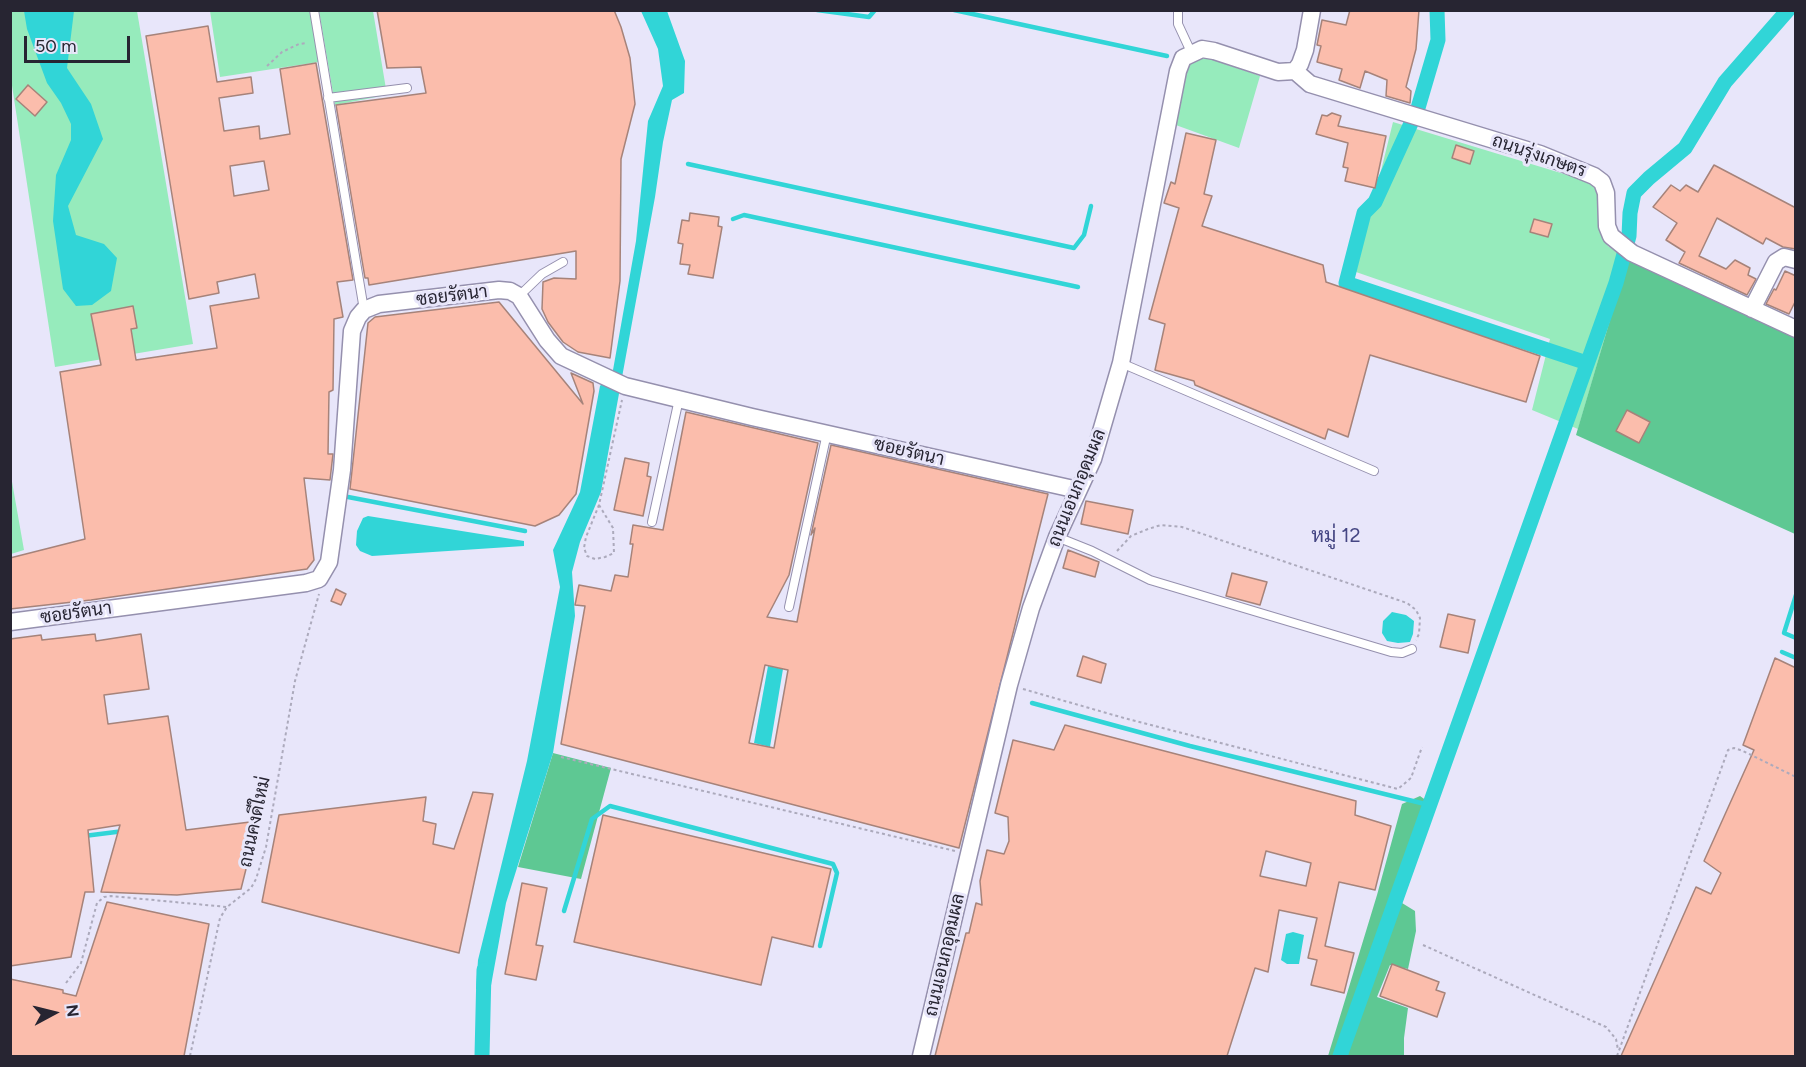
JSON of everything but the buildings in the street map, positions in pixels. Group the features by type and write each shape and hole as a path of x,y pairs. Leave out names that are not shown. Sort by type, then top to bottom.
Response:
{"street":[{"path":"1191,52 1202,49 1214,51 1278,72 1295,71 1305,50 1312,10"},
{"name":"ถนนเอนกอุดมผล","path":"921,1056 1009,685 1031,608 1056,537 1093,459 1122,363 1178,71 1183,58 1191,52"},
{"name":"ถนนรุ่งเกษตร","path":"1295,71 1310,84 1540,154 1594,176 1602,182 1606,193 1607,226 1611,236 1626,248 1796,329"},
{"path":"1752,309 1776,262 1784,257 1796,260"},
{"name":"ซอยรัตนา","path":"364,310 379,304 499,290 510,291 519,296 547,340 561,356 626,386 1078,490"},
{"path":"319,579 328,562 342,470 352,331 364,310"},
{"name":"ซอยรัตนา","path":"10,622 306,583 319,579"}],"lane":[{"path":"314,10 364,310"},
{"path":"1178,10 1178,24 1191,52"},
{"path":"328,98 407,88"},
{"path":"519,296 542,274 563,262"},
{"path":"1122,363 1374,471"},
{"path":"652,522 679,399"},
{"path":"789,607 827,433"},
{"path":"1056,537 1150,580 1391,652 1402,653 1412,649"}],"path":[{"path":"267,66 291,47 319,41"},
{"path":"600,505 613,528 614,553 596,559 587,556 584,548 586,537 600,505 620,404 626,386"},
{"path":"1110,560 1131,536 1161,525 1182,527 1407,603 1416,610 1420,618 1419,634 1412,649"},
{"name":"ถนนคงดีใหม่","path":"190,1056 220,918 227,907 251,888 266,847 295,681 319,597 319,579"},
{"path":"1009,685 1124,718 1398,789 1411,778 1422,747"},
{"path":"1617,1055 1728,750 1734,748 1743,751 1796,777"},
{"path":"561,757 969,855"},
{"path":"66,983 81,963 97,903 104,897 227,907"},
{"path":"1423,945 1606,1028 1616,1039 1617,1055"}],"shaded area":[{"path":"10,11 137,11 193,344 55,367 11,79"},
{"path":"24,11 74,11 67,68 91,104 103,139 68,206 76,235 104,244 117,258 111,291 92,305 76,306 63,289 53,221 56,175 71,140 71,124 61,103 47,83 27,29"},
{"path":"210,11 312,11 319,62 220,77"},
{"path":"319,11 373,11 387,95 335,105"},
{"path":"641,11 667,11 685,61 684,93 672,100 601,492 580,542 572,572 575,616 553,753 506,903 490,991 476,989 478,960 527,761 560,587 553,550 580,492 600,386 613,370 636,241 648,121 663,86 658,49"},
{"path":"1208,58 1260,76 1239,148 1173,124 1185,69 1194,60"},
{"path":"1393,122 1597,184 1601,201 1600,228 1608,246 1628,259 1578,429 1532,410 1550,339 1356,272"},
{"path":"1628,259 1795,337 1795,534 1576,435"},
{"path":"11,476 24,550 10,554"},
{"path":"368,516 524,541 524,546 372,556 360,551 356,545 357,531 363,518"},
{"path":"1392,612 1406,615 1414,621 1410,642 1387,641 1382,633 1383,621"},
{"path":"768,666 783,669 770,747 754,743"},
{"path":"553,753 611,768 581,879 518,867"},
{"path":"1420,796 1434,806 1402,903 1415,911 1416,931 1408,969 1390,965 1377,997 1408,1008 1404,1056 1328,1056 1402,804"},
{"path":"1293,932 1304,935 1299,964 1287,964 1281,960 1286,934"}],"waterway":[{"path":"817,10 869,17 875,10"},
{"path":"954,10 1167,56"},
{"path":"1437,10 1438,40 1418,108 1375,202 1364,213 1346,283 1584,362"},
{"path":"1340,1056 1616,283 1629,236 1634,193 1685,148 1725,82 1788,10"},
{"path":"688,164 1074,248 1084,235 1091,206"},
{"path":"733,219 744,215 1078,287"},
{"path":"348,497 525,531"},
{"path":"1796,595 1784,633 1796,638"},
{"path":"1782,652 1796,658"},
{"path":"1032,703 1190,746 1429,805"},
{"path":"564,911 592,819 610,806 833,864 837,873 820,946"},
{"path":"84,836 124,831"},
{"path":"482,1056 484,970"}],"district":[{"name":"หมู่ 12","path":"1336,536"}]}
